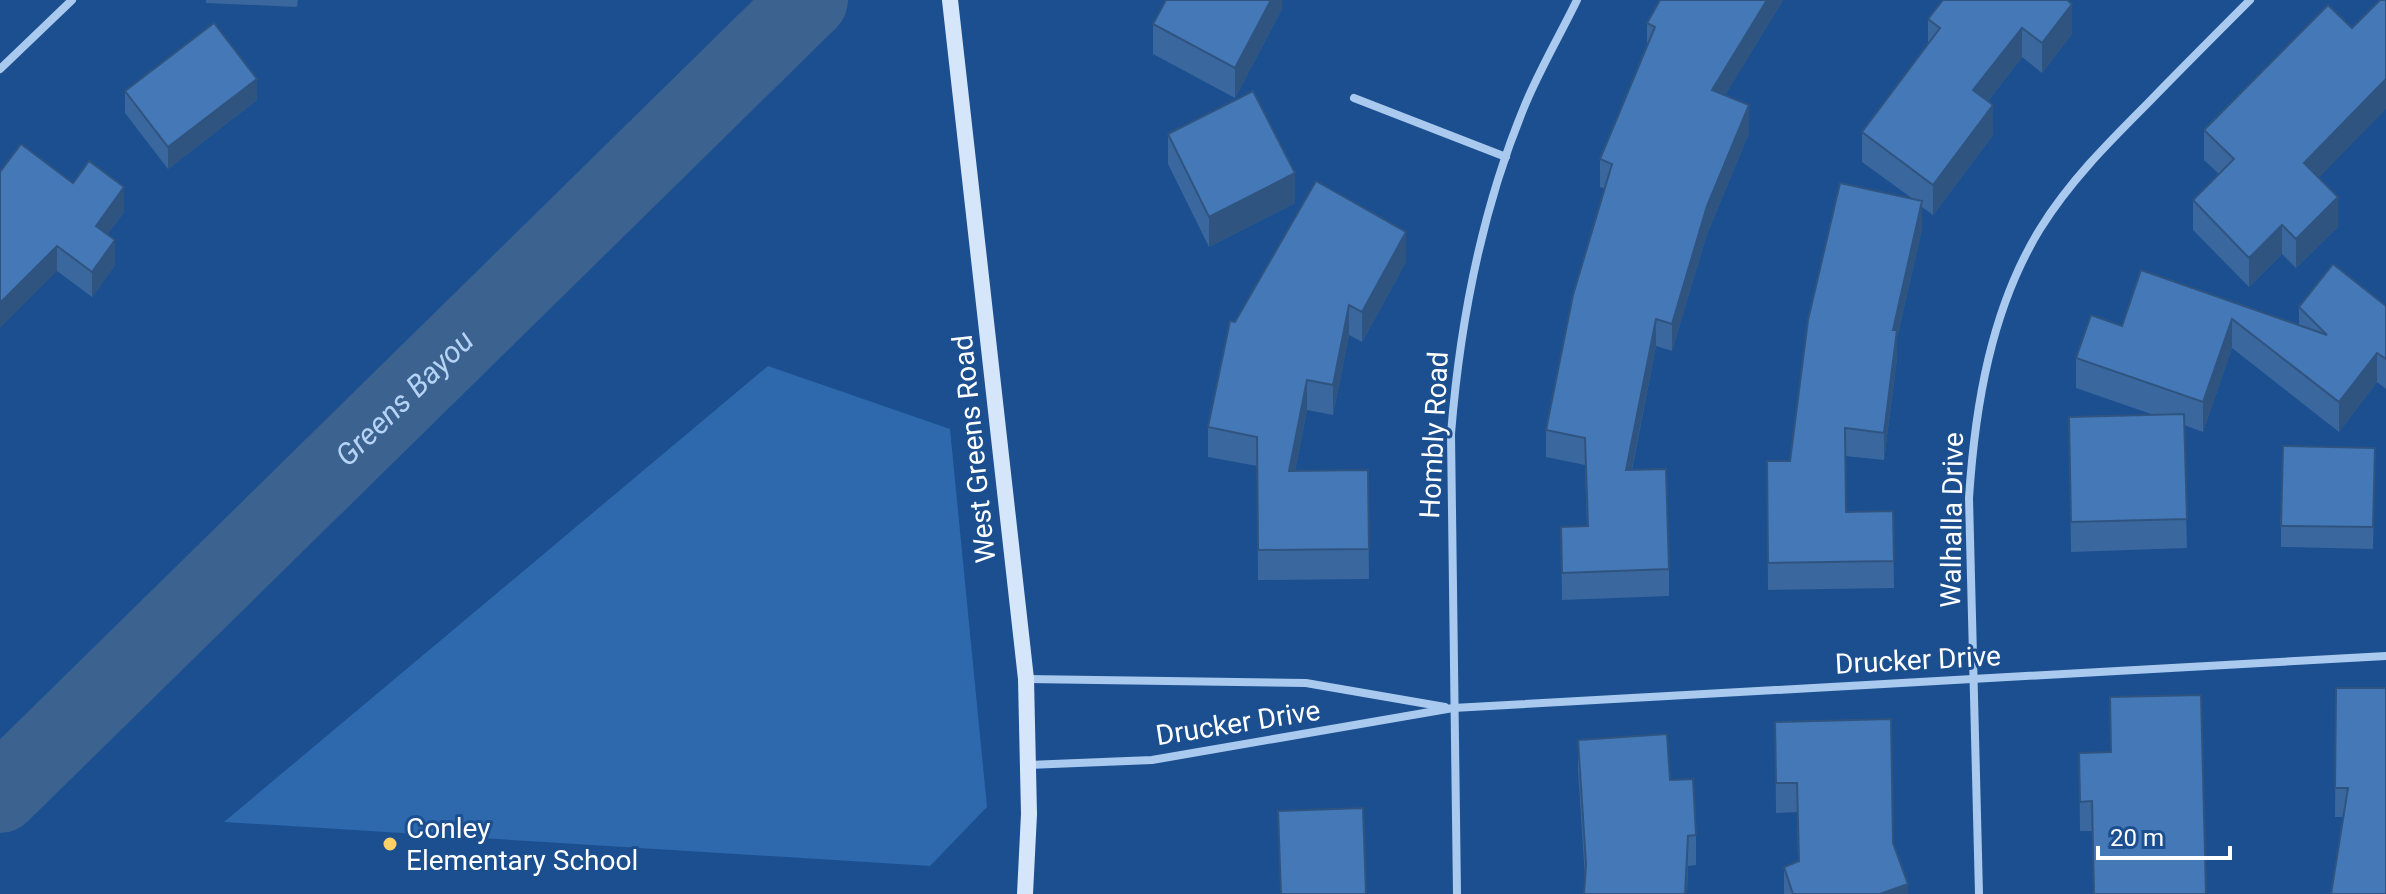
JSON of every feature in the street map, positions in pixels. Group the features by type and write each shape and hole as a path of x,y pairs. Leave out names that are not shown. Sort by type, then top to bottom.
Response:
{"main road":[{"name":"West Greens Road","path":"950,0 1026,679 1029,814 1025,894"}],"street":[{"path":"0,69 72,0"},
{"name":"Hombly Road","path":"1457,894 1451,434 1457,365 1481,234 1506,157 1526,103 1577,0"},
{"name":"Walhalla Drive","path":"1979,894 1969,498 1973,432 1987,362 2008,296 2039,230 2089,162 2250,0"},
{"path":"1354,98 1506,157"},
{"name":"Drucker Drive","path":"1028,765 1152,760 1453,708 2386,656"},
{"name":"Drucker Drive","path":"1026,679 1306,683 1453,708"}],"shaded area":[{"path":"768,366 950,429 987,807 930,866 224,822"}],"building":[{"path":"1166,0 1271,0 1235,68 1153,24"},
{"path":"1660,0 1767,0 1712,90 1749,105 1707,206 1672,324 1656,319 1626,470 1666,469 1669,569 1562,573 1561,527 1588,526 1585,438 1546,430 1573,295 1612,164 1600,159 1655,27 1647,23"},
{"path":"1943,0 2067,0 2072,4 2042,43 2022,28 1973,90 1993,105 1933,185 1862,132 1940,28 1928,19"},
{"path":"2380,0 2386,0 2386,79 2304,163 2338,197 2296,239 2282,225 2249,258 2193,200 2234,159 2204,130 2328,5 2352,28"},
{"path":"214,23 257,79 168,147 125,91"},
{"path":"1253,91 1295,173 1209,217 1168,134"},
{"path":"21,144 73,183 89,161 124,187 96,226 115,240 92,272 57,246 0,303 0,172"},
{"path":"1316,181 1406,232 1362,312 1349,305 1333,385 1307,380 1289,471 1368,470 1369,549 1258,550 1257,437 1208,427 1230,321 1235,322"},
{"path":"1840,183 1922,201 1893,330 1897,330 1884,433 1845,428 1846,512 1893,511 1894,561 1768,563 1767,461 1790,461 1808,320"},
{"path":"2333,264 2386,306 2386,359 2377,353 2339,402 2232,319 2203,402 2076,358 2091,315 2122,326 2141,270 2327,335 2299,307"},
{"path":"2184,414 2187,519 2071,522 2069,417"},
{"path":"2283,446 2375,448 2373,527 2281,526"},
{"path":"2336,688 2386,688 2386,894 2331,894 2348,788 2335,788"},
{"path":"2201,695 2206,894 2094,894 2092,801 2080,802 2079,753 2111,752 2110,697"},
{"path":"1891,719 1893,843 1908,884 1880,894 1793,894 1784,867 1799,861 1797,783 1776,783 1775,722"},
{"path":"1667,734 1670,780 1693,779 1696,835 1688,836 1685,894 1584,894 1586,864 1578,740"},
{"path":"1363,808 1366,894 1281,894 1278,811"}],"waterway":[{"name":"Greens Bayou","path":"0,794 809,0"}],"place":[{"name":"Conley Elementary School","path":"390,844"}]}
